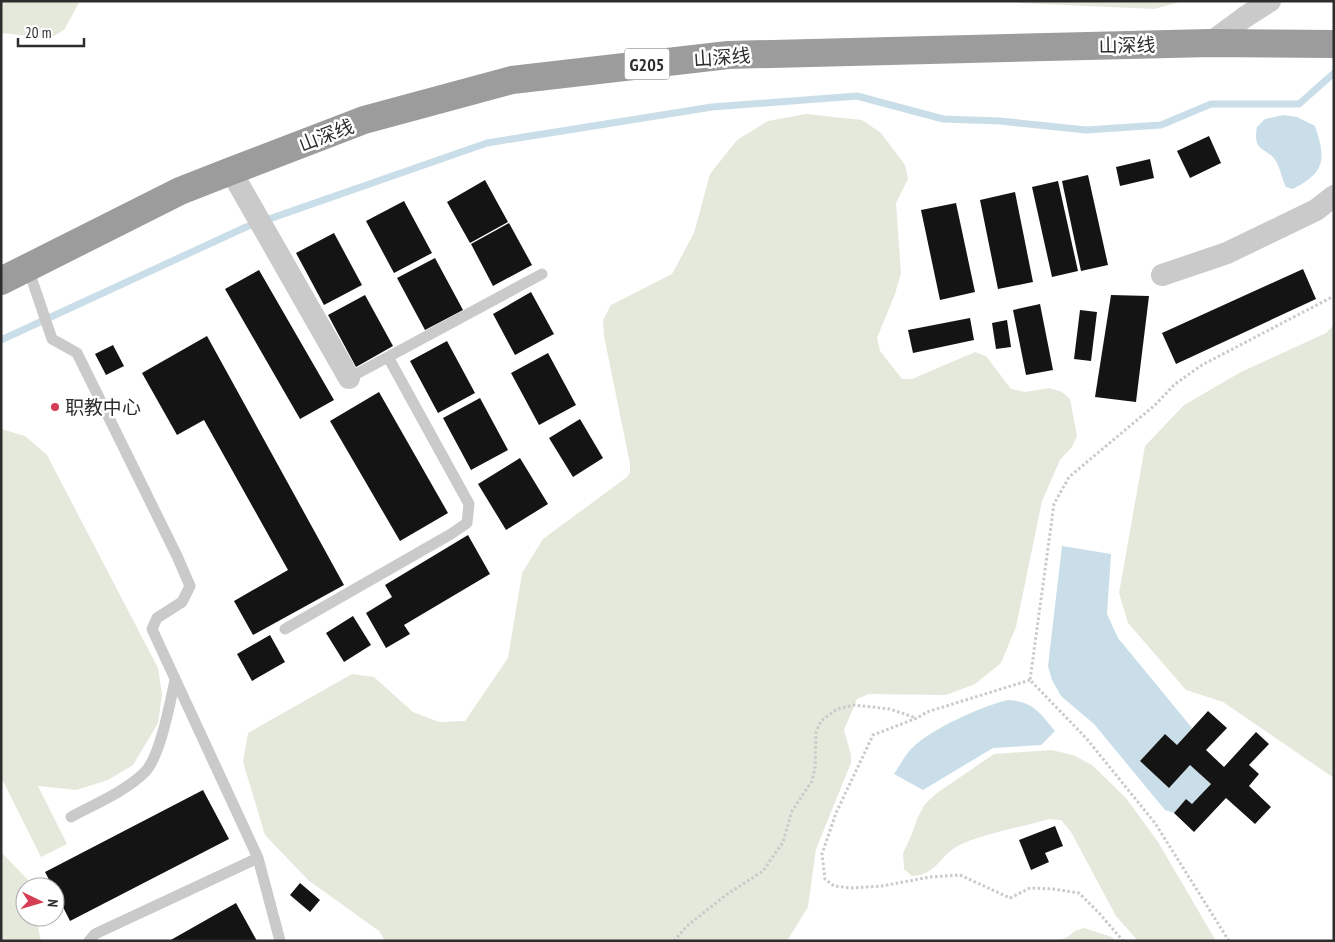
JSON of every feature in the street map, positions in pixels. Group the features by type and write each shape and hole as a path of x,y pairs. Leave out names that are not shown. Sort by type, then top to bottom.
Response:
{"highway":[{"name":"山深线","path":"1,282 180,191 230,171 364,120 512,80 728,55 1210,43 1334,44"}],"street":[{"path":"1210,43 1270,1"},
{"path":"230,171 349,378"},
{"path":"1162,275 1227,253 1316,210 1334,196"}],"lane":[{"path":"28,268 52,338 77,353 190,586 182,602 157,618 152,629 258,858 280,941"},
{"path":"349,378 542,274"},
{"path":"286,629 452,534 467,523 469,504 388,357"},
{"path":"71,817 145,773 156,754 175,680"},
{"path":"89,941 95,934 258,858"}],"path":[{"path":"1030,680 1054,504 1069,477 1155,405 1175,384 1195,370 1334,296"},
{"path":"1030,680 928,712 873,735 836,814 822,854 824,879 834,886 851,888 882,886 930,877 960,875 1010,898 1030,888 1079,893 1123,941"},
{"path":"1030,680 1086,738 1155,823 1230,941"},
{"path":"674,941 687,926 726,895 763,871 783,842 792,811 812,781 815,768 816,732 821,721 837,709 854,705 890,709 917,718"}],"shaded area":[{"path":"1,1 80,1 64,30 50,38 1,33"},
{"path":"1018,1 1184,1 1154,9 1020,3"},
{"path":"806,114 862,120 881,133 905,165 908,179 896,203 901,273 895,294 877,338 880,351 902,379 912,379 975,352 986,356 1011,389 1025,392 1049,388 1062,392 1070,399 1077,436 1072,447 1060,460 1042,501 1016,627 1001,663 975,684 946,695 869,694 857,699 844,730 851,755 851,763 816,849 808,907 787,941 385,941 379,931 308,880 265,835 243,762 248,733 352,674 374,677 413,712 439,722 465,721 508,658 522,573 543,539 627,477 630,472 630,464 604,336 603,320 611,305 672,274 694,233 710,174 737,140 768,121"},
{"path":"1334,325 1334,778 1223,702 1186,690 1128,623 1119,593 1145,446 1184,405 1241,372 1326,333"},
{"path":"1,429 25,436 47,455 158,668 162,694 158,723 133,765 108,780 76,790 38,786 67,844 41,857 1,777"},
{"path":"1051,750 1073,755 1092,765 1126,798 1158,842 1216,941 1138,941 1116,916 1071,832 1061,820 1049,819 989,834 967,842 950,851 932,869 920,875 912,876 904,869 903,853 918,817 925,804 937,793 994,754"},
{"path":"1,852 25,877 15,877 15,927 38,927 41,941 1,941"},
{"path":"1084,928 1112,937 1115,941 1053,941 1066,938 1075,931"}],"water":[{"path":"1283,115 1297,117 1315,126 1321,147 1322,156 1317,170 1312,177 1293,189 1286,187 1277,163 1259,146 1256,136 1257,127 1265,119"},
{"path":"1062,546 1111,554 1107,614 1118,638 1192,728 1177,745 1165,734 1140,761 1169,787 1190,765 1211,784 1192,804 1186,799 1174,813 1165,810 1094,724 1061,696 1052,680 1048,666"},
{"path":"1008,700 1024,703 1035,709 1055,731 1041,745 993,748 923,790 894,774 909,751 931,733 971,713"}],"building":[{"path":"1209,136 1221,163 1190,178 1177,151"},
{"path":"1150,159 1154,178 1120,186 1116,167"},
{"path":"1088,175 1108,265 1081,271 1062,181"},
{"path":"485,180 508,222 470,243 447,202"},
{"path":"1058,181 1078,271 1052,277 1032,187"},
{"path":"1015,192 1033,282 998,289 980,200"},
{"path":"404,201 432,253 394,273 366,221"},
{"path":"956,203 975,292 940,300 921,210"},
{"path":"509,223 532,265 493,286 471,244"},
{"path":"334,233 362,285 324,305 296,253"},
{"path":"435,258 463,310 425,330 397,278"},
{"path":"1303,269 1316,299 1176,364 1162,333"},
{"path":"259,270 334,400 300,419 225,289"},
{"path":"531,292 554,334 515,355 493,314"},
{"path":"365,295 393,346 356,367 328,315"},
{"path":"1111,295 1149,296 1136,402 1095,397"},
{"path":"1040,304 1053,370 1026,375 1013,310"},
{"path":"1080,310 1097,312 1091,361 1074,359"},
{"path":"970,318 974,340 913,353 908,330"},
{"path":"1007,320 1011,347 996,349 992,323"},
{"path":"207,336 344,585 253,635 234,601 288,570 204,420 177,435 142,373"},
{"path":"447,341 475,393 438,413 410,361"},
{"path":"113,345 124,366 106,375 95,354"},
{"path":"548,353 576,405 539,425 511,373"},
{"path":"379,392 448,513 400,541 330,421"},
{"path":"480,398 508,450 471,470 443,418"},
{"path":"580,419 603,458 573,477 549,438"},
{"path":"520,458 548,504 506,530 478,484"},
{"path":"468,535 490,574 404,625 410,634 386,648 366,613 392,597 385,585"},
{"path":"353,616 371,645 344,662 326,633"},
{"path":"270,635 285,662 252,681 237,654"},
{"path":"1208,711 1227,728 1206,750 1224,767 1256,732 1269,744 1249,765 1259,774 1249,786 1271,807 1255,824 1226,798 1194,832 1174,813 1186,799 1192,804 1211,784 1190,765 1169,788 1140,761 1165,734 1177,745"},
{"path":"203,790 229,839 70,921 65,911 65,877 48,877 45,872"},
{"path":"1055,826 1063,846 1045,853 1049,862 1031,870 1019,840"},
{"path":"300,883 320,900 310,912 290,895"},
{"path":"236,903 257,941 169,941"}],"waterway":[{"path":"1,340 246,227 487,143 712,107 857,96 943,119 1000,121 1086,130 1161,125 1211,104 1299,104 1334,73"}],"place":[{"name":"职教中心","path":"55,407"}]}
